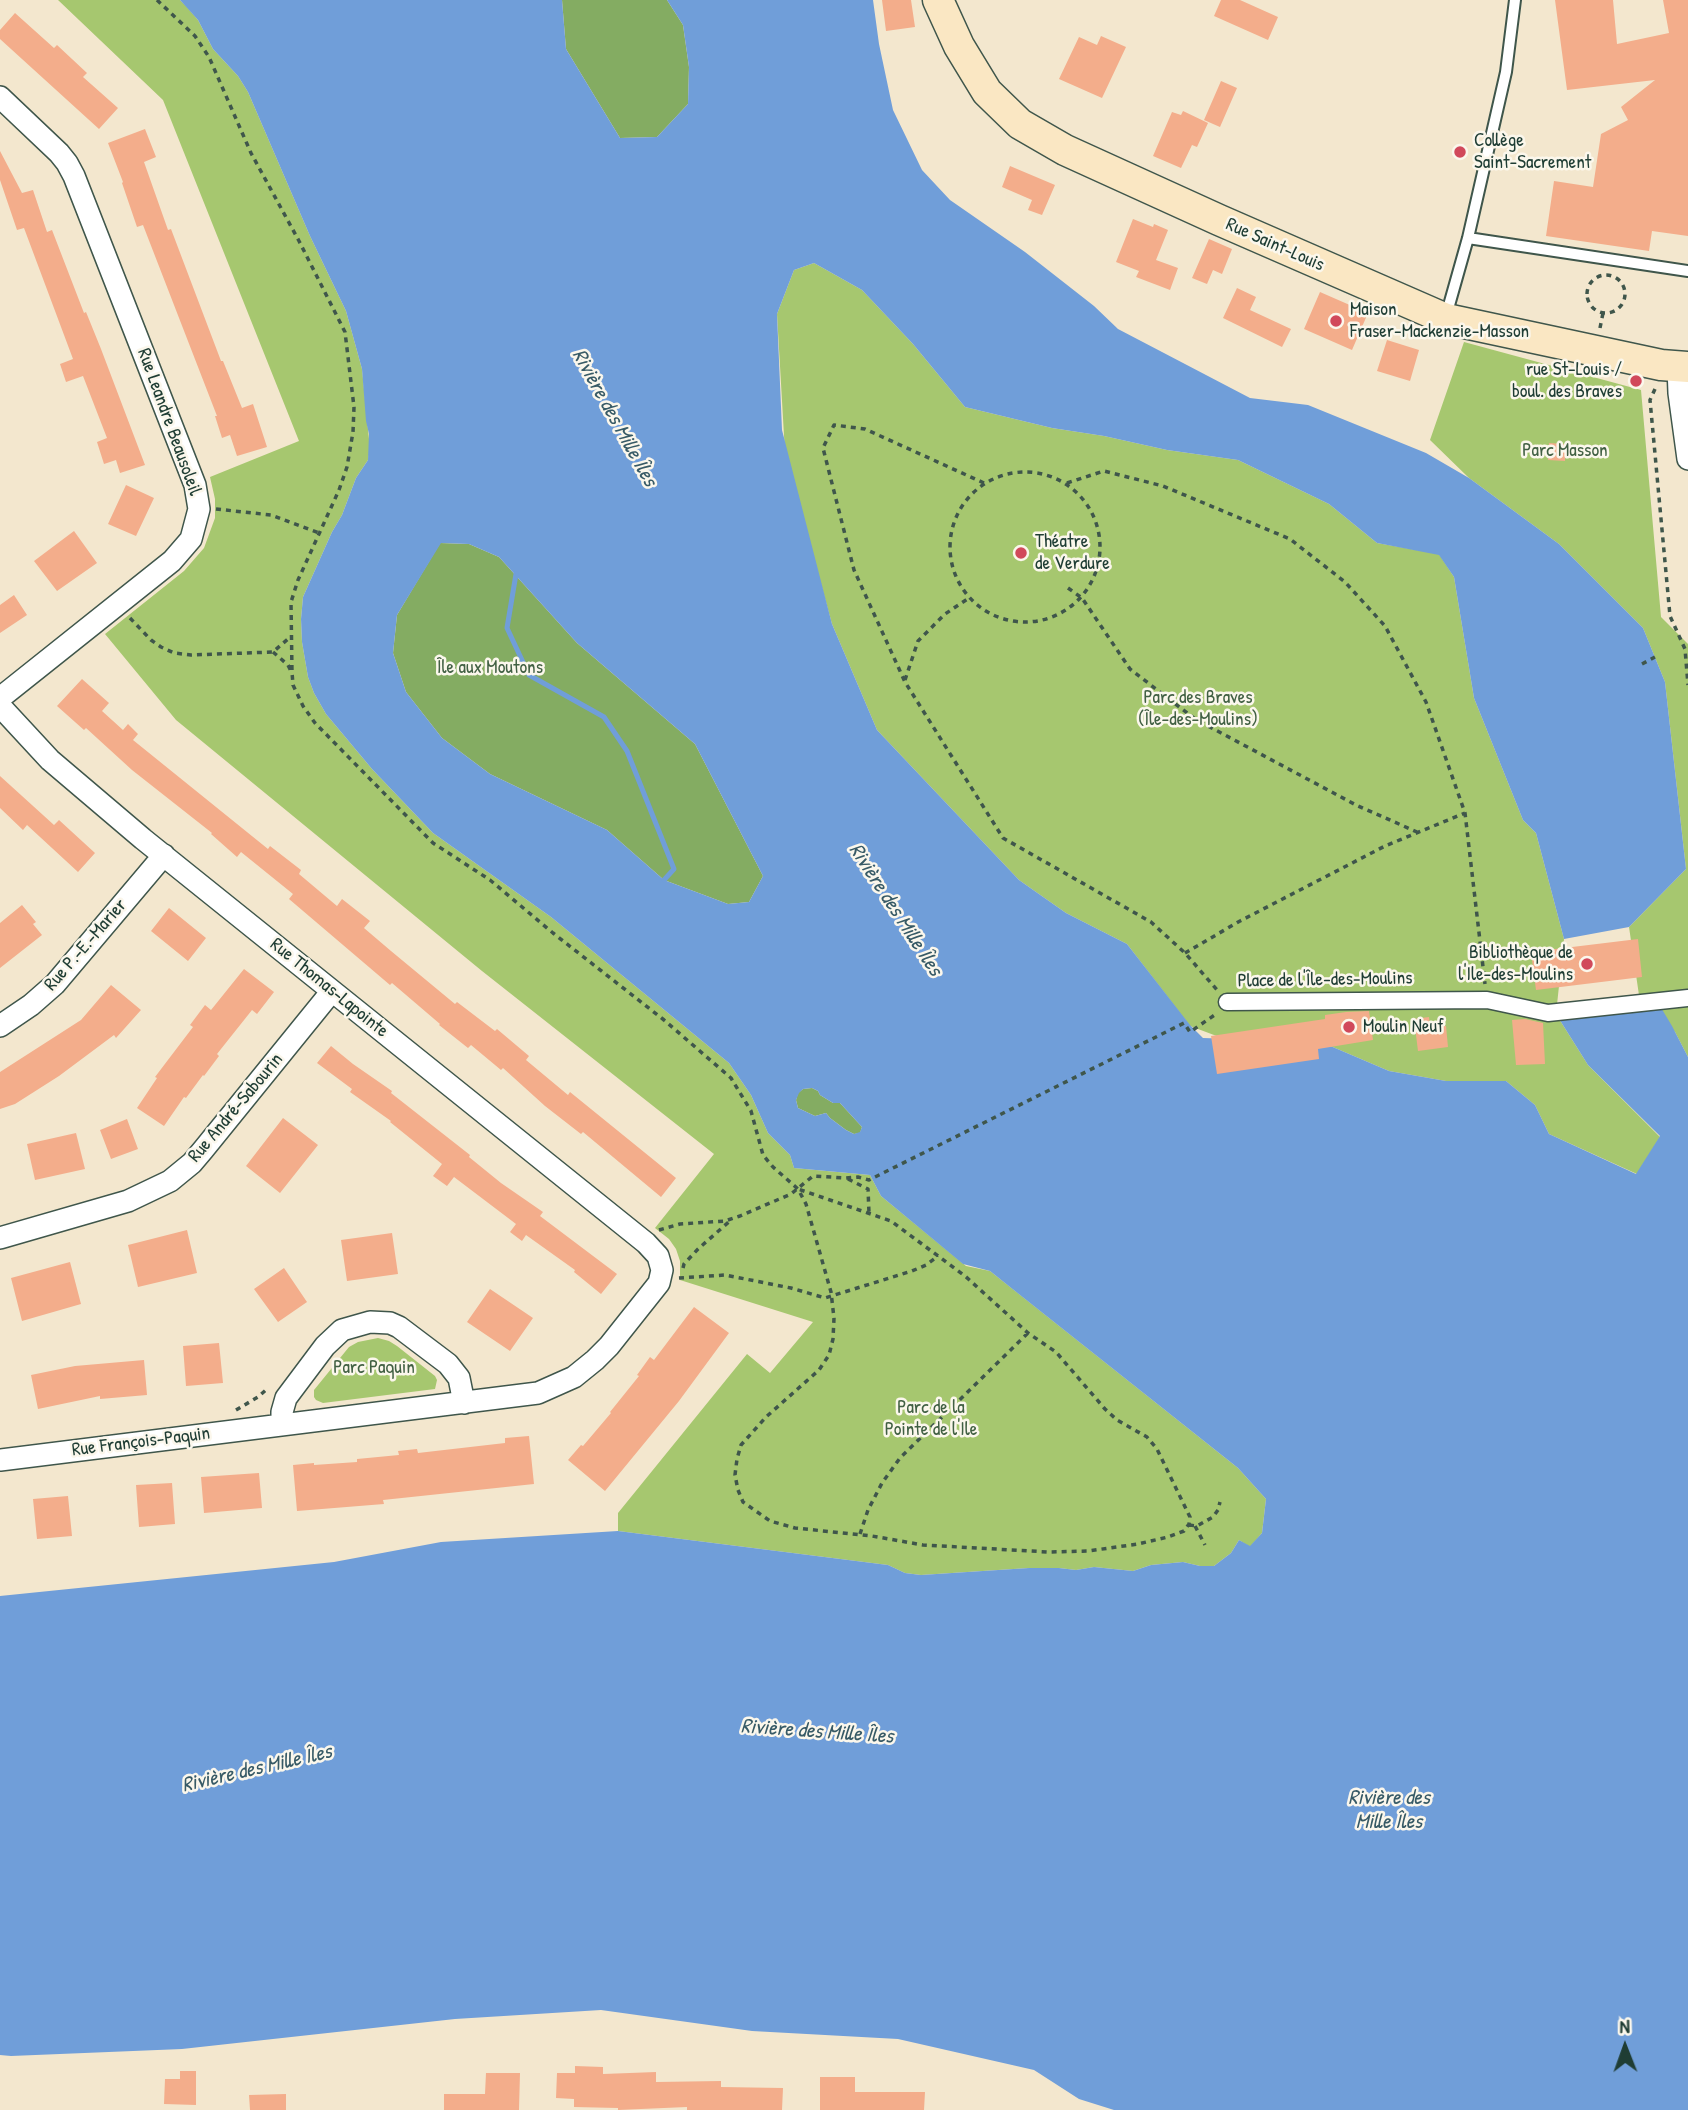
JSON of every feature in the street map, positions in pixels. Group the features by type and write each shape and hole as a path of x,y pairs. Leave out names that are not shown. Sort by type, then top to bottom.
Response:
{"main road":[{"name":"Rue Saint-Louis","path":"937,0 979,81 995,101 1028,129 1074,154 1446,319 1683,367"}],"street":[{"name":"Rue Leandre Beausoleil","path":"0,97 59,153 74,176 192,476 199,509 191,539 172,561 0,698"},
{"path":"1683,367 1679,393 1688,459"},
{"name":"Rue Thomas-Lapointe","path":"0,706 50,761 646,1243 654,1250 662,1264"},
{"name":"Rue P.-E.-Marier","path":"0,1026 31,1005 55,984 164,855"},
{"name":"Rue André-Sabourin","path":"0,1238 128,1201 170,1181 192,1163 332,991"},
{"name":"Place de l'Île-des-Moulins","path":"1226,1005 1487,1000 1548,1013 1688,998"},
{"name":"Rue François-Paquin","path":"0,1460 538,1393 574,1377 609,1346 659,1283 662,1264"},
{"path":"282,1425 286,1398 325,1346 342,1330 370,1322 390,1323 399,1327 448,1364 459,1378 464,1403"}],"lane":[{"path":"1446,319 1468,238 1506,72 1515,0"},
{"path":"1468,238 1688,271"}],"path":[{"path":"157,0 195,36 209,57 251,153 345,332 352,386 353,432 347,467 291,602 293,685 303,706 315,723 433,843 490,880 664,1020 731,1078 751,1111 764,1155 773,1167 798,1189 806,1204 831,1296 834,1339 829,1355 819,1370 751,1432 741,1445 735,1475 743,1502 770,1521 795,1528 860,1534 923,1545 1048,1552 1088,1551 1138,1544 1184,1531 1189,1517 1157,1449 1147,1437 1117,1420 1105,1409 1056,1352 1028,1332 965,1276 891,1221 798,1189"},
{"path":"1608,275 1623,285 1625,297 1615,311 1603,313 1592,307 1588,289 1596,279 1608,275"},
{"path":"1683,367 1653,391 1650,400 1670,616 1685,649 1688,685"},
{"name":"Place de l'Île-des-Moulins","path":"984,483 865,429 834,425 823,449 855,570 905,682 1003,838 1151,922 1185,953 1226,1005"},
{"path":"1016,471 1042,473 1067,483 1089,505 1100,530 1101,548 1096,574 1082,598 1054,617 1031,622 1005,620 990,614 970,598 952,568 949,548 953,522 965,500 984,483 1016,471"},
{"path":"1067,483 1104,471 1163,486 1290,539 1345,582 1385,626 1426,702 1465,813 1487,1000"},
{"path":"215,509 271,515 319,533"},
{"path":"1068,588 1082,598 1130,669 1195,719 1356,805 1418,832"},
{"path":"905,682 918,640 945,614 970,598"},
{"path":"128,616 151,640 174,653 191,655 273,652 290,637"},
{"path":"273,652 292,672"},
{"path":"1642,664 1655,657"},
{"path":"1185,953 1385,846 1465,813"},
{"path":"658,1230 680,1224 733,1219 798,1189 813,1176 858,1177 869,1180 1184,1023 1190,1032 1226,1005"},
{"path":"846,1178 868,1189 869,1213"},
{"path":"733,1219 684,1264 681,1278 724,1275 791,1288 821,1297 912,1271 938,1256"},
{"path":"860,1534 882,1483 900,1458 1028,1332"},
{"path":"231,1413 270,1387"},
{"path":"1188,1525 1205,1523 1213,1517 1220,1502"},
{"path":"1195,1526 1205,1545"}],"green space":[{"name":"Parc de la Pointe de l'Ile","path":"58,0 180,0 186,6 198,20 213,49 238,76 248,92 310,236 346,311 362,369 370,449 368,460 356,478 342,515 303,597 302,642 308,677 326,714 372,769 433,833 551,917 729,1063 751,1095 768,1133 790,1155 794,1168 870,1175 881,1196 966,1266 990,1271 1238,1468 1266,1499 1262,1533 1250,1547 1239,1540 1231,1553 1214,1566 1183,1562 1151,1565 1133,1571 1094,1567 1076,1570 1029,1568 921,1575 905,1573 888,1565 618,1531 618,1513 747,1354 770,1373 813,1322 680,1280 680,1261 676,1249 669,1239 655,1228 714,1154 482,971 176,720 105,634 184,571 204,548 215,518 215,499 210,477 299,441 163,100"},
{"path":"562,0 667,0 683,25 689,67 688,104 657,137 620,138 566,49"},
{"name":"Parc des Braves (Île-des-Moulins)","path":"814,263 862,290 913,344 965,407 1052,428 1167,450 1238,460 1329,504 1377,543 1439,554 1454,577 1474,698 1523,820 1536,833 1564,939 1556,1014 1588,1065 1660,1137 1637,1174 1549,1134 1535,1105 1506,1081 1446,1081 1389,1071 1321,1042 1222,1038 1190,1026 1127,944 1066,913 1019,880 877,730 832,624 785,453 777,314 794,270"},
{"name":"Parc Masson","path":"1464,342 1641,390 1661,617 1688,644 1688,1057 1675,1032 1640,1002 1629,927 1686,869 1665,682 1643,628 1559,544 1469,478 1430,440"},
{"name":"Île aux Moutons","path":"440,543 469,544 499,557 577,643 695,744 763,876 749,902 728,904 664,880 607,830 490,774 442,738 406,692 393,653 397,615"},
{"path":"812,1088 833,1103 840,1103 862,1127 860,1133 854,1134 846,1130 826,1113 815,1116 798,1108 798,1093"},
{"name":"Parc Paquin","path":"378,1338 397,1346 435,1376 435,1389 323,1403 316,1400 314,1390 349,1347 358,1342"}],"water":[{"name":"Rivière des Mille Îles","path":"180,0 562,0 566,49 620,138 657,137 688,104 689,67 683,25 667,0 873,0 893,110 922,170 950,200 1025,252 1094,306 1118,329 1250,398 1308,405 1426,453 1469,478 1559,544 1643,628 1665,682 1686,869 1629,927 1564,939 1536,833 1523,820 1474,698 1454,577 1439,555 1377,543 1329,504 1238,460 1167,450 1052,428 965,407 913,344 862,290 814,263 794,270 777,314 782,430 832,624 877,730 1019,880 1066,913 1127,944 1203,1038 1321,1042 1389,1071 1446,1081 1506,1081 1535,1105 1549,1134 1636,1174 1660,1136 1588,1065 1556,1014 1657,1001 1688,1057 1688,2110 1114,2110 1079,2099 1034,2070 898,2039 752,2031 601,2010 455,2019 182,2049 0,2055 0,1596 334,1562 441,1542 618,1531 888,1565 905,1573 921,1575 1029,1568 1076,1570 1094,1567 1133,1571 1151,1565 1183,1562 1214,1566 1231,1553 1239,1540 1250,1546 1262,1533 1266,1499 1238,1468 990,1271 963,1264 881,1196 870,1175 794,1168 790,1155 768,1133 751,1095 729,1063 551,917 433,833 372,769 326,714 308,677 302,642 303,597 342,515 356,478 368,460 369,434 362,369 346,311 310,236 248,92 238,76 213,49 198,20","holes":["441,543 469,544 499,557 577,643 695,744 763,876 749,902 728,904 664,880 607,830 490,774 442,738 406,692 393,653 397,615","812,1088 833,1103 840,1103 862,1127 860,1132 854,1134 846,1130 826,1113 815,1116 798,1108 796,1100 799,1093 803,1089"]}],"building":[{"path":"882,0 911,0 915,27 886,31"},
{"path":"1221,0 1240,0 1278,17 1268,40 1214,16"},
{"path":"1555,0 1613,0 1617,44 1669,33 1663,0 1688,0 1688,236 1652,231 1649,251 1546,236 1554,181 1593,187 1601,134 1628,120 1621,107 1655,80 1567,90"},
{"path":"15,13 54,48 57,45 87,73 83,77 118,108 99,129 0,39 0,30"},
{"path":"1101,36 1126,47 1102,98 1059,79 1079,37 1097,45"},
{"path":"1221,81 1237,88 1220,127 1204,120"},
{"path":"1183,111 1208,123 1197,147 1192,145 1181,168 1153,156 1172,112 1181,115"},
{"path":"145,129 156,157 144,162 168,230 171,229 221,361 242,408 253,404 267,447 237,456 230,435 222,438 217,416 143,225 137,227 108,143"},
{"path":"0,151 22,193 33,190 47,232 52,230 145,465 120,473 116,460 104,464 97,442 107,438 83,376 66,382 60,364 73,359 24,228 17,230 0,180"},
{"path":"1010,166 1055,185 1042,215 1028,210 1032,200 1002,187"},
{"path":"1133,219 1168,230 1156,260 1178,268 1170,290 1136,277 1139,271 1116,262"},
{"path":"1209,239 1232,249 1222,274 1213,270 1207,284 1192,278"},
{"path":"1237,288 1256,297 1250,310 1291,329 1282,347 1223,318"},
{"name":"Maison Fraser-Mackenzie-Masson","path":"1320,292 1368,313 1352,350 1304,329"},
{"path":"1387,340 1419,350 1410,381 1377,371"},
{"path":"1549,443 1565,444 1565,461 1548,460"},
{"path":"126,485 154,498 136,536 108,524"},
{"path":"74,531 97,563 57,591 34,561"},
{"path":"14,595 27,615 0,633 0,605"},
{"path":"82,679 109,703 102,711 123,730 128,724 138,734 133,740 268,849 270,846 301,870 299,874 337,906 342,899 370,921 364,928 391,951 455,1004 457,1002 495,1031 497,1029 529,1056 526,1060 568,1095 570,1092 676,1178 661,1197 583,1132 581,1134 545,1106 503,1068 501,1070 471,1045 468,1048 439,1025 289,899 293,894 241,852 237,857 212,833 57,706"},
{"path":"0,776 54,825 59,820 95,853 78,872 27,825 23,830 0,808"},
{"path":"22,905 36,922 33,924 42,935 0,968 0,923"},
{"path":"169,908 206,938 188,961 151,931"},
{"name":"Bibliothèque de l'Ile-des-Moulins","path":"1638,939 1642,977 1536,990 1531,952"},
{"path":"244,969 274,992 257,1014 252,1010 164,1126 137,1108 157,1078 155,1077 193,1027 190,1025 205,1005 211,1010"},
{"path":"111,985 141,1010 116,1038 114,1035 59,1076 15,1104 0,1109 0,1072 81,1020"},
{"path":"1369,1011 1373,1040 1318,1049 1319,1059 1217,1074 1211,1036 1325,1019 1325,1015"},
{"path":"1429,1017 1430,1027 1446,1026 1448,1047 1418,1051 1414,1019"},
{"path":"1525,1019 1543,1023 1545,1064 1516,1065 1512,1020"},
{"path":"331,1046 392,1091 391,1093 501,1183 543,1212 540,1216 617,1274 601,1294 574,1272 575,1270 526,1235 522,1241 510,1232 516,1224 454,1177 447,1186 433,1176 442,1164 317,1063"},
{"path":"283,1118 318,1145 280,1193 246,1166"},
{"path":"127,1119 138,1149 111,1159 100,1130"},
{"path":"76,1133 85,1169 35,1180 27,1144"},
{"path":"187,1230 197,1273 138,1287 128,1245"},
{"path":"392,1233 398,1274 347,1281 341,1240"},
{"path":"70,1262 81,1304 22,1321 11,1278"},
{"path":"284,1268 307,1302 278,1322 254,1289"},
{"path":"490,1289 533,1318 510,1351 467,1322"},
{"path":"694,1307 729,1333 679,1401 605,1491 568,1460 611,1413 650,1357 654,1360"},
{"path":"219,1343 223,1383 186,1386 183,1346"},
{"path":"144,1360 147,1395 100,1399 100,1396 38,1409 31,1375 75,1366"},
{"path":"529,1436 534,1484 383,1500 384,1504 297,1511 293,1465 357,1462 357,1459 399,1455 398,1451 417,1449 418,1453 505,1443 505,1438"},
{"path":"259,1473 262,1508 204,1513 201,1477"},
{"path":"172,1483 175,1524 139,1527 136,1485"},
{"path":"68,1496 72,1536 37,1539 33,1499"},
{"path":"575,2066 603,2067 603,2074 656,2072 656,2082 721,2081 721,2087 783,2088 782,2110 687,2110 687,2107 618,2110 574,2107 574,2099 556,2098 557,2073 575,2073"},
{"path":"180,2071 196,2071 196,2105 164,2104 165,2079 180,2079"},
{"path":"486,2073 520,2073 519,2110 444,2110 444,2094 485,2094"},
{"path":"820,2077 855,2077 855,2092 925,2092 924,2110 820,2110"},
{"path":"286,2094 286,2110 250,2110 249,2095"}],"waterway":[{"path":"516,574 507,628 529,675 604,717 627,751 674,869 664,880"}],"place":[{"name":"Collège Saint-Sacrement","path":"1460,152"},
{"name":"Maison Fraser-Mackenzie-Masson","path":"1336,321"},
{"name":"rue St-Louis / boul. des Braves","path":"1636,381"},
{"name":"Théatre de Verdure","path":"1021,553"},
{"name":"Bibliothèque de l'Ile-des-Moulins","path":"1587,964"},
{"name":"Moulin Neuf","path":"1349,1027"}]}
